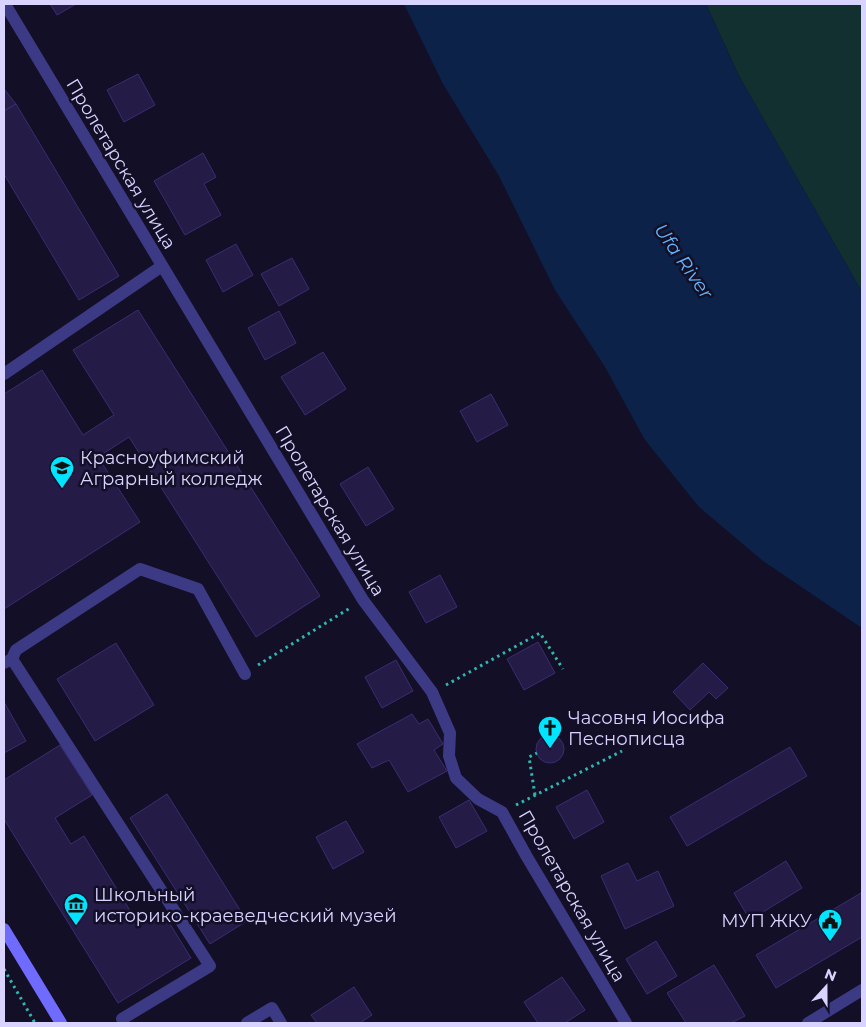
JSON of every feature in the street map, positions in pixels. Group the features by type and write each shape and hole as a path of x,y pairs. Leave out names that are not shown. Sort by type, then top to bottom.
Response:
{"main road":[{"path":"4,930 61,1023"}],"street":[{"name":"Пролетарская улица","path":"5,4 363,600 432,692 450,733 449,756 456,778 478,799 502,812 626,1023"},
{"path":"4,374 162,266"},
{"path":"122,1020 210,966 8,661 16,650 140,569 198,589 245,674"},
{"path":"808,1023 862,990"},
{"path":"246,1023 272,1008 281,1023"}],"path":[{"path":"245,674 363,600"},
{"path":"432,692 540,633 564,670"},
{"path":"502,812 622,751"},
{"path":"535,795 529,757 537,753"},
{"path":"4,969 35,1023"}],"green space":[{"path":"706,4 862,4 862,292 739,76"}],"water":[{"name":"Ufa River","path":"404,4 706,4 739,76 862,292 862,628 763,561 699,507 645,440 605,367 555,290 499,176 443,84"}],"building":[{"path":"50,4 76,4 57,15"},
{"path":"138,74 155,105 124,122 107,90"},
{"path":"4,89 16,104 4,111"},
{"path":"16,104 119,276 79,300 4,174 4,111"},
{"path":"203,153 216,177 204,184 221,215 185,235 154,181"},
{"path":"236,244 253,275 223,292 206,260"},
{"path":"292,258 309,289 279,306 261,274"},
{"name":"Красноуфимский Аграрный колледж","path":"138,310 320,596 256,637 129,437 98,457 140,522 4,609 4,394 42,370 83,435 114,415 73,350"},
{"path":"279,311 296,343 265,360 248,328"},
{"path":"323,352 346,389 305,415 281,377"},
{"path":"491,394 508,425 477,442 460,411"},
{"path":"368,467 394,509 366,526 340,484"},
{"path":"440,575 457,607 426,623 409,592"},
{"path":"538,642 555,673 524,690 507,659"},
{"path":"116,643 154,705 95,741 57,679"},
{"path":"396,660 413,691 382,708 365,677"},
{"path":"703,663 728,688 716,699 709,692 690,710 673,692"},
{"path":"4,702 26,741 4,753"},
{"path":"412,714 419,724 428,719 443,744 434,750 447,771 408,792 389,760 372,768 357,744"},
{"name":"Часовня Иосифа Песнописца","path":"550,735 560,739 564,749 560,759 550,763 540,759 536,749 540,739"},
{"path":"60,745 92,795 55,818 71,844 84,836 139,925 162,911 191,958 118,1003 4,819 4,780"},
{"path":"790,747 807,776 687,846 670,817"},
{"path":"587,790 604,822 574,839 556,807"},
{"path":"167,794 247,921 210,944 130,818"},
{"path":"469,800 487,831 456,848 439,817"},
{"path":"346,821 364,852 333,869 316,837"},
{"path":"786,861 802,888 750,920 734,893"},
{"path":"628,863 637,881 658,871 674,906 625,929 601,876"},
{"path":"861,893 862,937 776,988 756,955"},
{"path":"656,941 677,976 647,994 626,959"},
{"path":"714,965 745,1016 731,1023 686,1023 667,993"},
{"path":"562,977 585,1010 565,1023 538,1023 524,1002"},
{"path":"354,987 372,1015 360,1023 317,1023 311,1015"}],"place":[{"name":"Красноуфимский Аграрный колледж","path":"62,489"},
{"name":"Часовня Иосифа Песнописца","path":"550,749"},
{"name":"Школьный историко-краеведческий музей","path":"76,926"},
{"name":"МУП ЖКУ","path":"830,942"}]}
